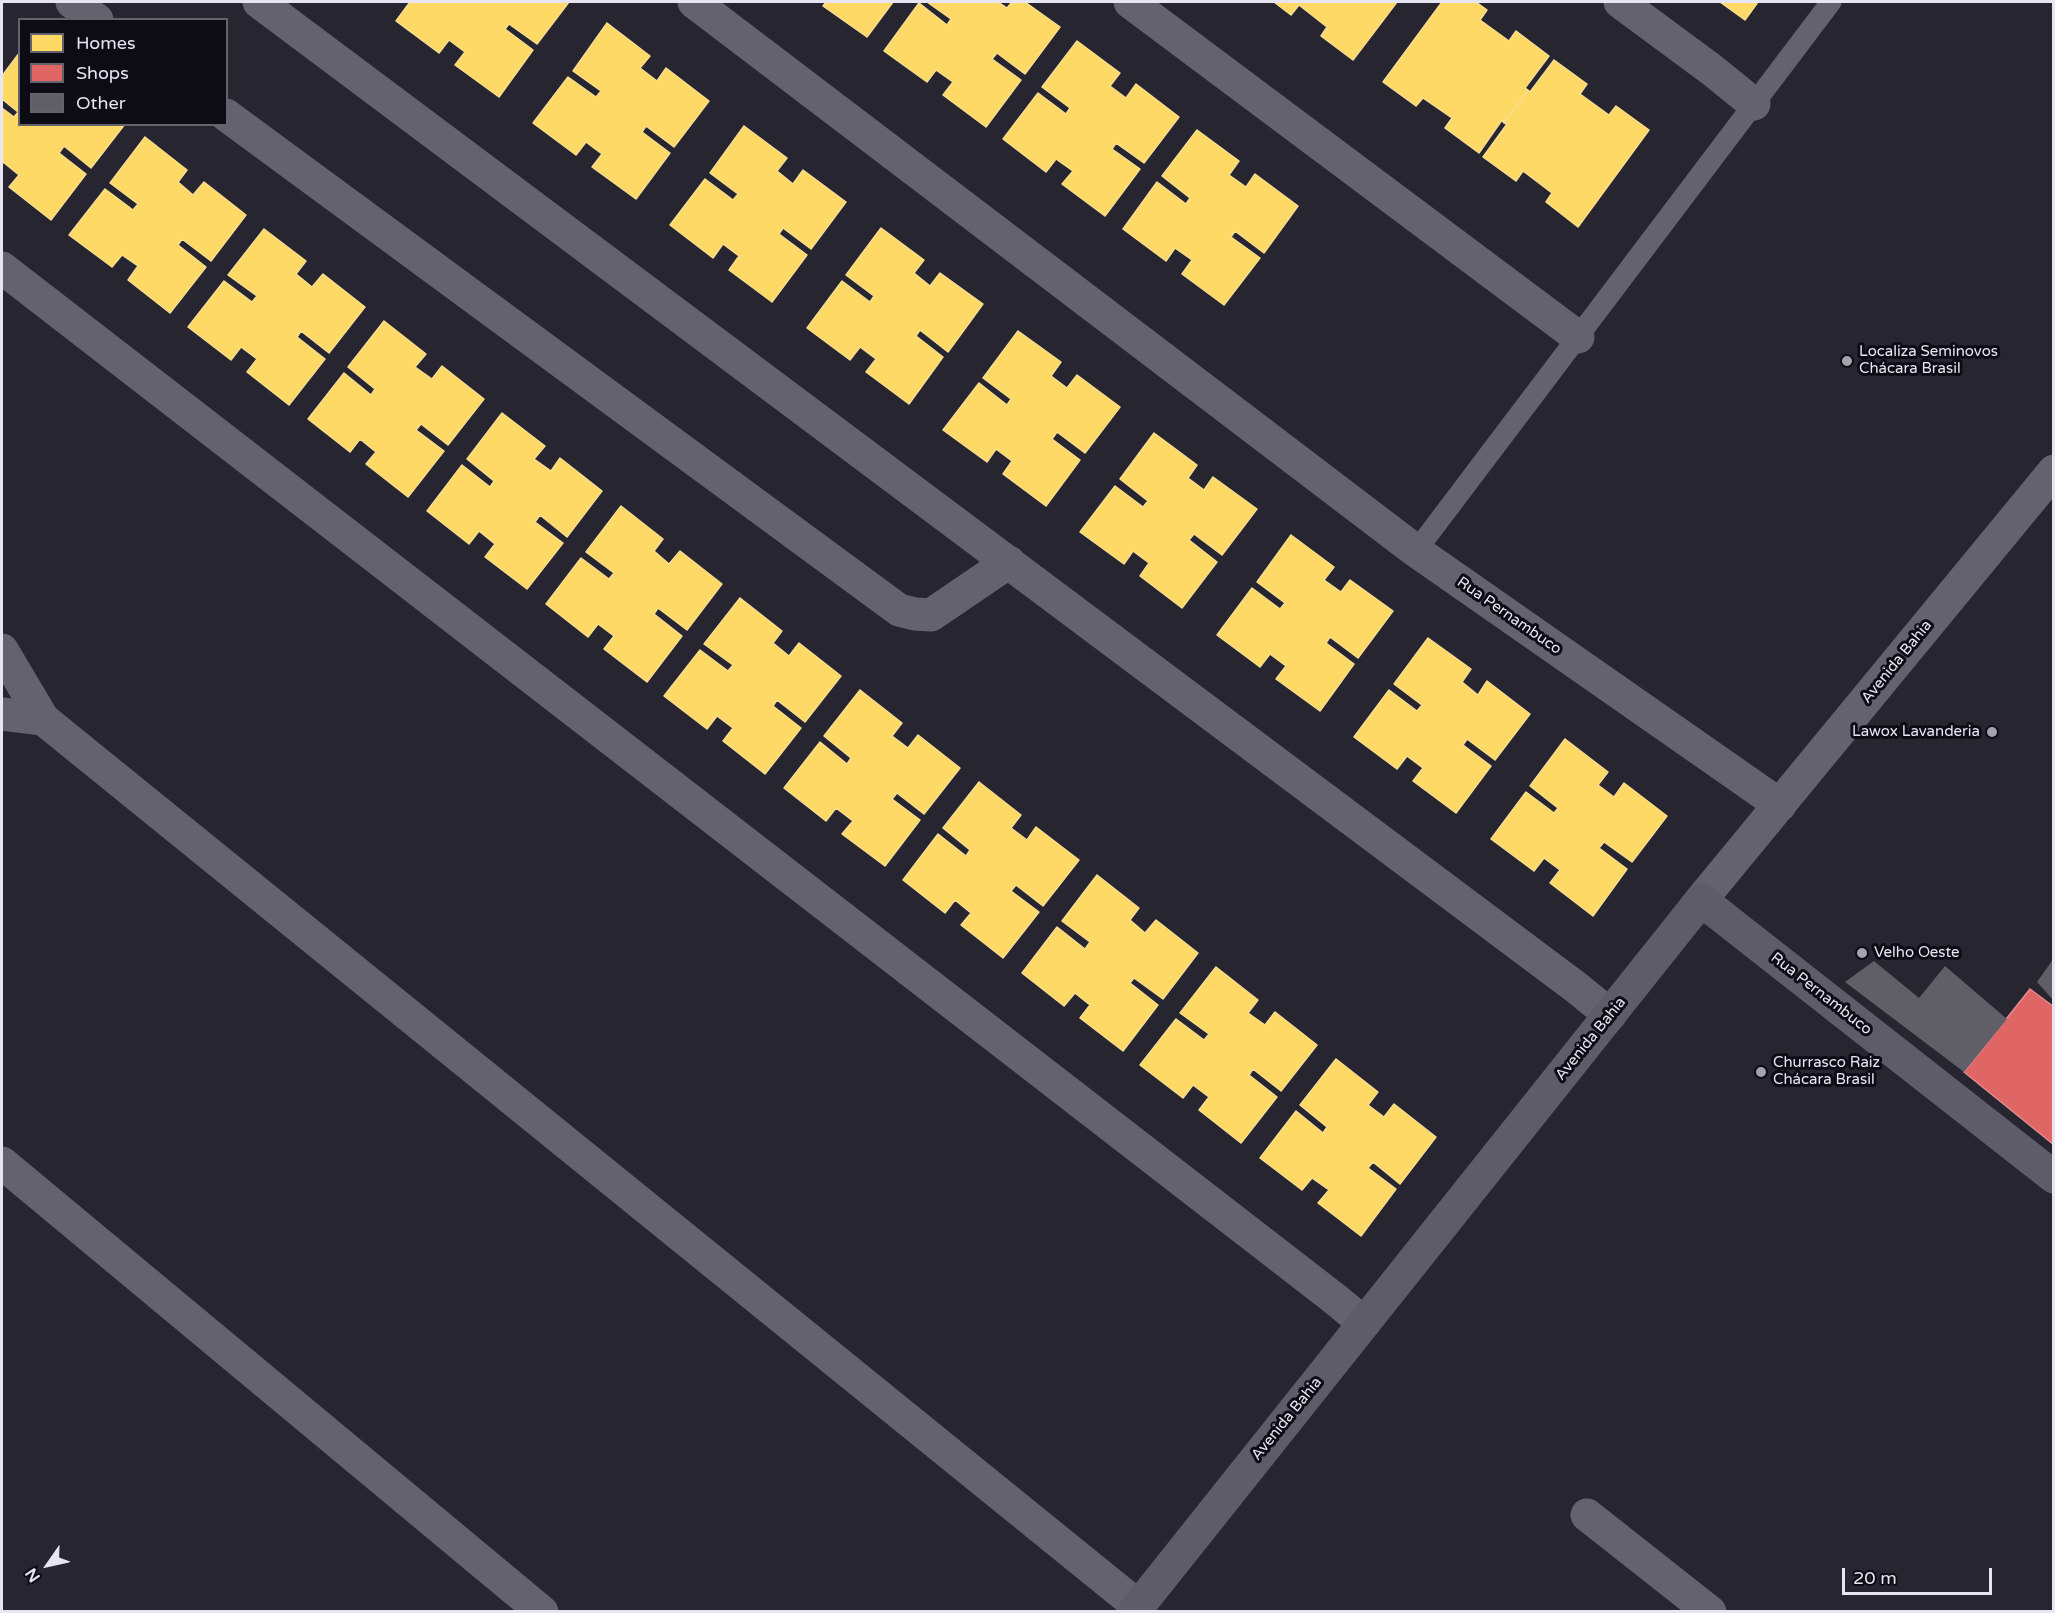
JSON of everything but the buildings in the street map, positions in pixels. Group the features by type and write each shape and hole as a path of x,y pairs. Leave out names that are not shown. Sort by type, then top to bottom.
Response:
{"street":[{"path":"72,2 94,18"},
{"path":"260,2 1610,1015"},
{"name":"Rua Pernambuco","path":"694,2 1416,551 1780,805"},
{"path":"1130,2 1578,337"},
{"path":"1620,2 1754,104"},
{"path":"228,116 899,610 931,615 1009,562"},
{"path":"2,268 1364,1323"},
{"name":"Avenida Bahia","path":"1136,1609 1701,900 2054,471"},
{"path":"2,650 43,719 1107,1580 1136,1609"},
{"path":"2,714 43,719"},
{"name":"Rua Pernambuco","path":"1701,900 2054,1177"},
{"path":"2,1163 542,1611"},
{"path":"1587,1515 1710,1611"}],"lane":[{"path":"1416,551 1831,2"}],"place":[{"name":"Localiza Seminovos Chácara Brasil","path":"1847,361"},
{"name":"Lawox Lavanderia","path":"1992,732"},
{"name":"Velho Oeste","path":"1862,953"},
{"name":"Churrasco Raiz Chácara Brasil","path":"1761,1072"}]}
